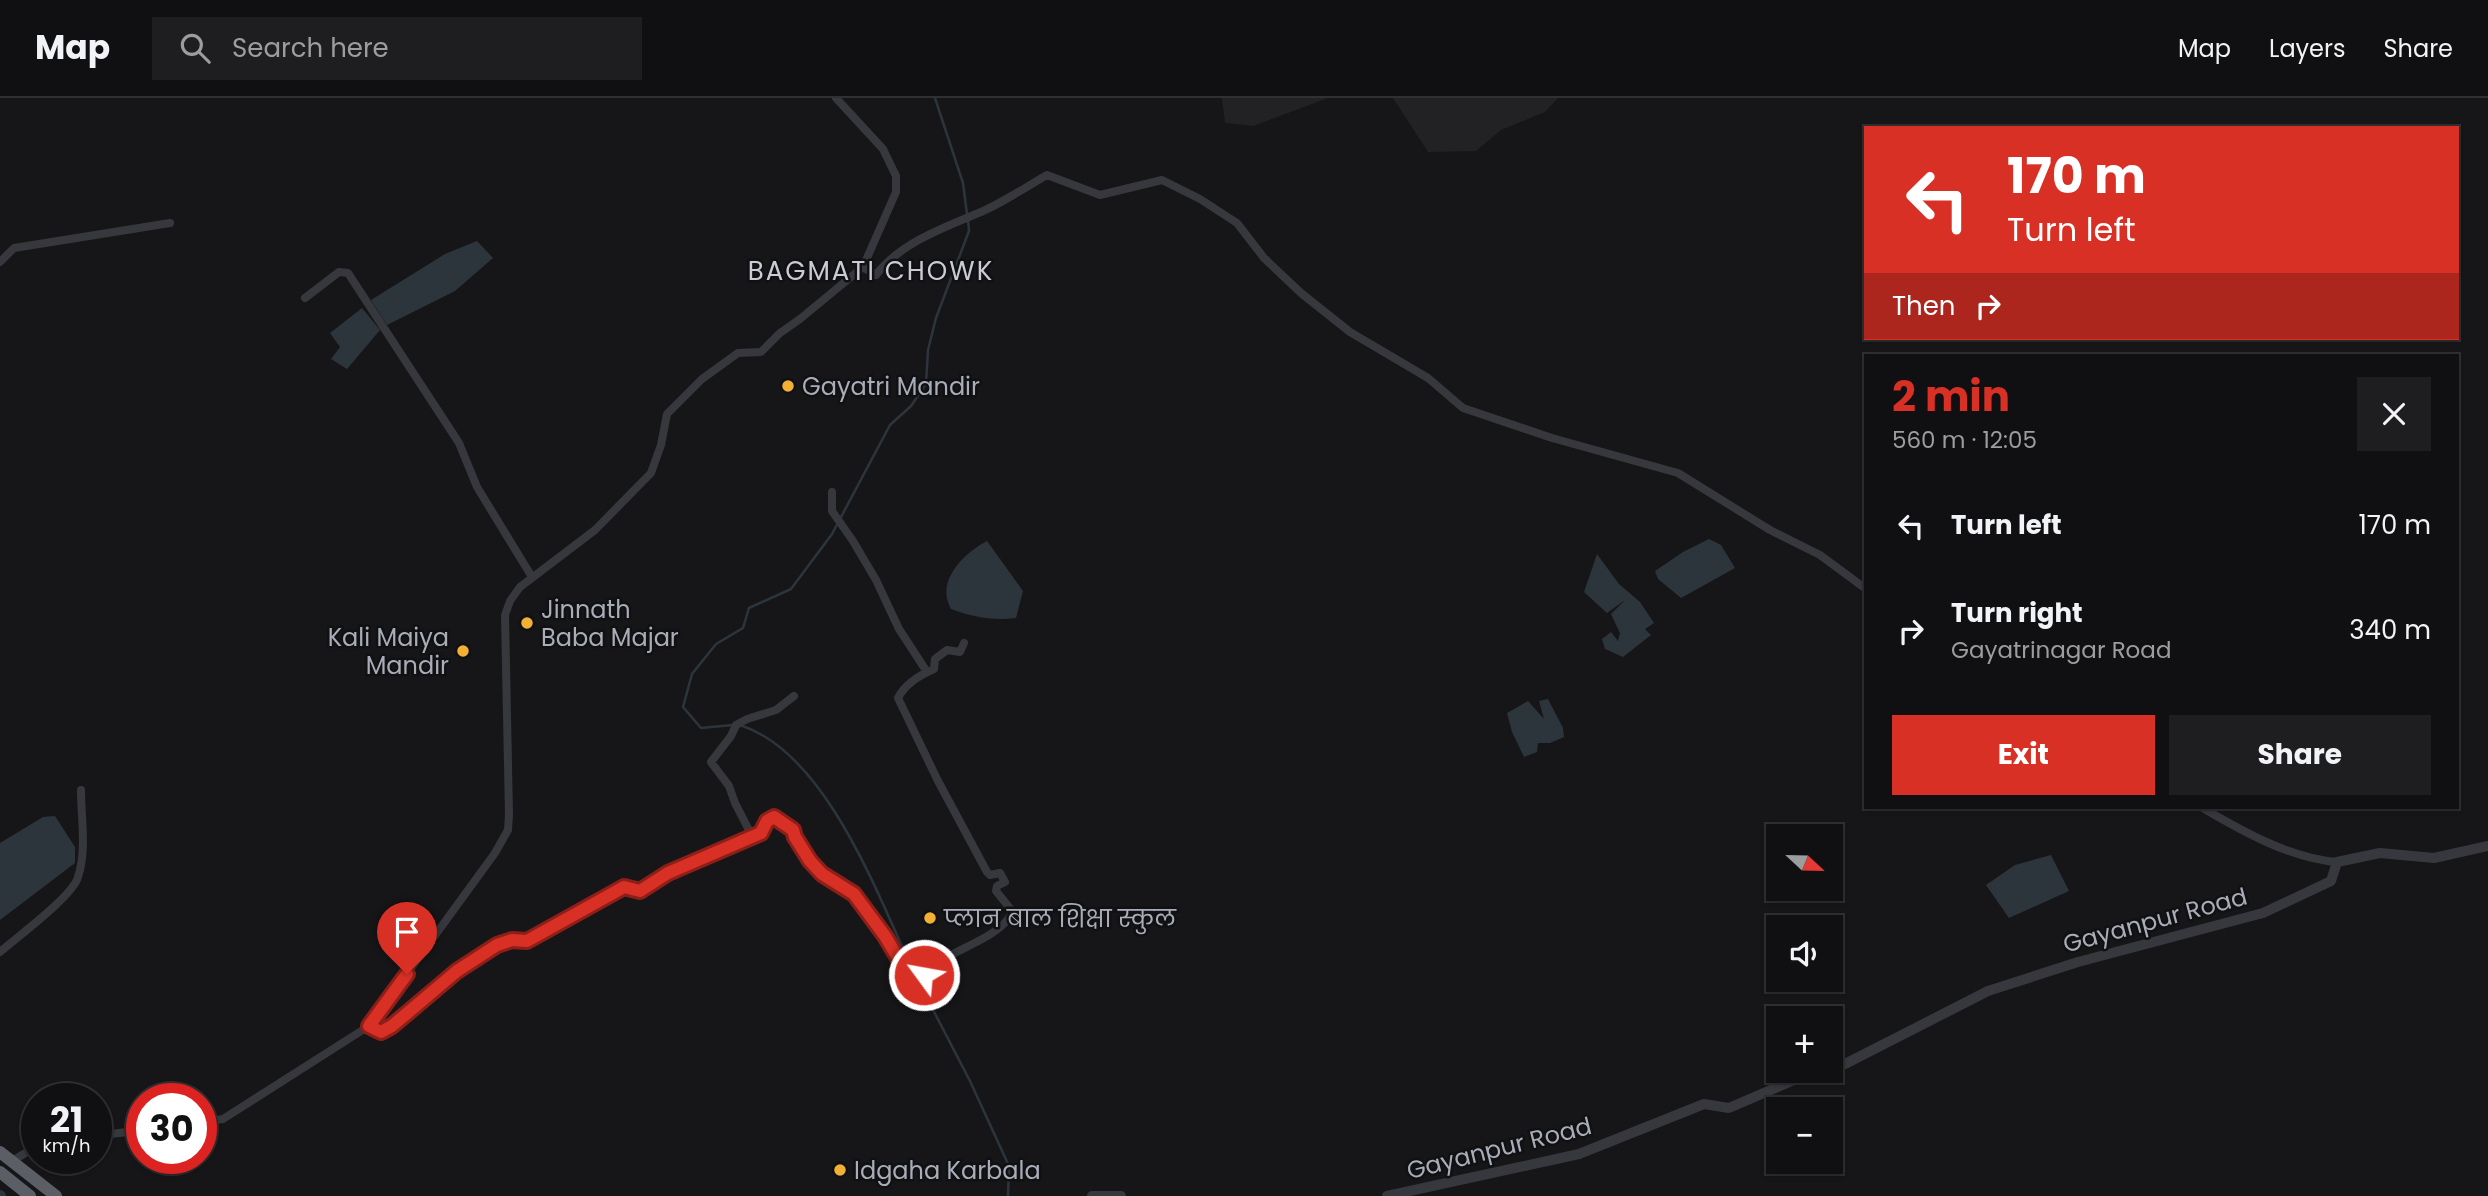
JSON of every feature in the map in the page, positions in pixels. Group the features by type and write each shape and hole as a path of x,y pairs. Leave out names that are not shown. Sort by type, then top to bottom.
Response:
{"highway":[{"path":"0,1152 56,1196"},
{"path":"0,1172 30,1196"}],"street":[{"path":"217,1120 223,1119 369,1026 495,853 508,830 505,615 510,601 532,577 595,530 651,473 661,445 667,414 702,379 738,353 761,352 780,333 800,320 863,267 896,192 896,176 883,149 836,98"},
{"path":"863,267 876,275 885,262 930,234 1048,175 1100,195 1162,180 1237,222 1264,257 1301,293 1350,332 1428,377 1463,408 1552,438 1678,473 1770,530 1820,555 1864,588"},
{"path":"0,262 13,248 170,223"},
{"path":"305,298 339,272 348,273 459,443 477,487 532,577"},
{"path":"832,492 832,511 853,541 876,580 899,629 927,672"},
{"path":"369,1026 381,1032 392,1026 457,971 497,945 512,940 527,941 624,887 640,891 668,873 761,833 767,821 774,817 793,830 810,861 822,874 854,894 885,936 907,973 916,977 924,975 947,957 1002,926 1013,912 996,891 997,886 1005,882 1000,873 990,875 987,872 898,698 902,690 934,668 935,659 947,650 960,652 964,643"},
{"path":"752,836 734,803 729,786 711,762 736,725 755,715 776,710 794,696"},
{"path":"0,952 65,895 78,879 83,846 81,790"},
{"path":"2205,809 2261,839 2319,860 2337,862 2380,853 2434,858 2488,846"},
{"name":"Gayanpur Road","path":"1843,1065 1988,991 2078,962 2263,913 2331,881 2337,862"},
{"name":"Gayanpur Road","path":"1387,1196 1578,1154 1704,1104 1728,1108 1787,1083"},
{"path":"12,1161 21,1156"},
{"path":"1092,1196 1121,1196"}],"shaded area":[{"path":"1222,98 1328,98 1253,126 1225,123"},
{"path":"1393,98 1558,98 1545,112 1501,130 1476,151 1428,152"},
{"path":"477,241 493,258 455,291 387,325 371,300 445,254"},
{"path":"362,308 380,330 347,369 331,359 340,347 330,333"},
{"path":"1709,539 1721,545 1735,568 1681,598 1658,579 1655,571"},
{"path":"987,541 1023,591 1016,618 991,619 967,614 951,609 947,599 949,578 954,569 969,553"},
{"path":"1597,554 1619,584 1640,602 1654,623 1645,629 1651,635 1623,657 1605,649 1602,639 1611,632 1618,641 1620,633 1611,614 1625,600 1607,613 1584,592"},
{"path":"1548,699 1563,728 1564,737 1550,743 1538,743 1537,752 1524,757 1512,732 1507,713 1528,701 1544,719 1539,701"},
{"path":"55,816 75,847 75,863 0,920 0,843 43,817"},
{"path":"2051,855 2069,891 2009,918 1986,885 2015,865"}],"waterway":[{"path":"935,98 963,183 967,214"},
{"path":"733,725 701,728 683,707 692,674 716,644 743,628 749,608 791,589 832,534 890,425 911,406 926,384 928,350 936,318 969,231 968,220"},
{"path":"740,725 771,741 799,765 824,795 866,868 914,973"},
{"path":"917,979 970,1081 1009,1166 1008,1196"}],"place":[{"name":"Gayatri Mandir","path":"788,386"},
{"name":"Jinnath Baba Majar","path":"527,623"},
{"name":"Kali Maiya Mandir","path":"463,651"},
{"name":"प्लान बाल शिक्षा स्कुल","path":"930,918"},
{"name":"Idgaha Karbala","path":"840,1170"}],"district":[{"name":"BAGMATI CHOWK","path":"871,271"}],"route":[{"path":"407,974 369,1026 381,1032 392,1026 457,971 497,945 512,940 527,941 624,887 640,891 668,873 761,833 767,821 774,817 793,830 815,868 842,884 860,900 907,973 916,977 924,975"}]}
